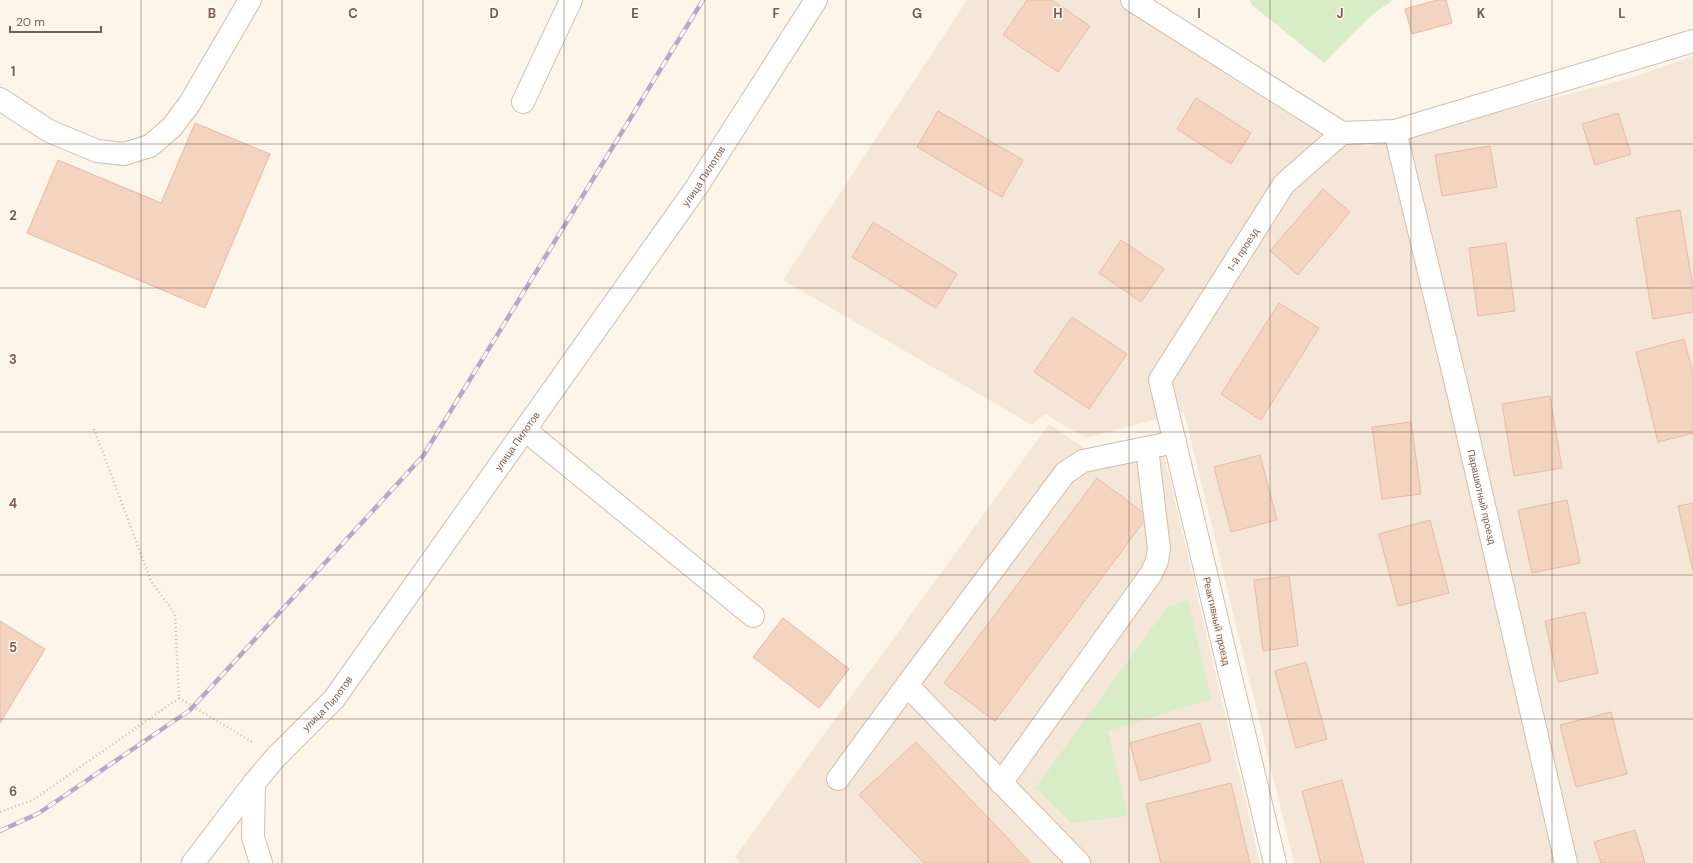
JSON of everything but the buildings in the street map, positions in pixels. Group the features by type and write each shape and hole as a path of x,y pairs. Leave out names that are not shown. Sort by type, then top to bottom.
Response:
{"street":[{"path":"0,99 49,131 98,151 124,154 150,146 172,127 190,103 250,0"},
{"path":"523,102 571,0"},
{"name":"улица Пилотов","path":"193,863 254,783 276,757 334,699 696,188 816,0"},
{"path":"1132,0 1342,132 1395,131 1693,41"},
{"name":"Парашютный проезд","path":"1395,131 1458,392 1566,863"},
{"name":"1-й проезд","path":"1160,380 1284,184 1342,132"},
{"name":"Реактивный проезд","path":"1160,380 1275,863"},
{"path":"525,430 753,616"},
{"path":"838,778 1065,473 1083,461 1175,442"},
{"path":"1001,783 1151,574 1158,561 1159,548 1147,448"},
{"path":"907,685 1079,863"},
{"path":"254,783 253,837 261,863"}],"path":[{"path":"94,429 151,581 175,614 179,698"},
{"path":"179,698 276,757"},
{"path":"0,812 32,800 179,698"}],"shaded area":[{"path":"967,0 1132,0 1365,147 1634,77 1693,56 1693,863 1294,863 1184,412 1086,438 1045,414 1032,425 783,280"},
{"path":"1049,424 1087,450 1159,433 1260,863 740,863 735,857"}],"green space":[{"path":"1250,0 1393,0 1373,14 1324,63 1252,5"},
{"path":"1188,600 1211,699 1108,731 1128,816 1072,823 1035,788 1168,606"}],"railway":[{"path":"0,831 39,813 190,710 423,456 703,0"}]}
